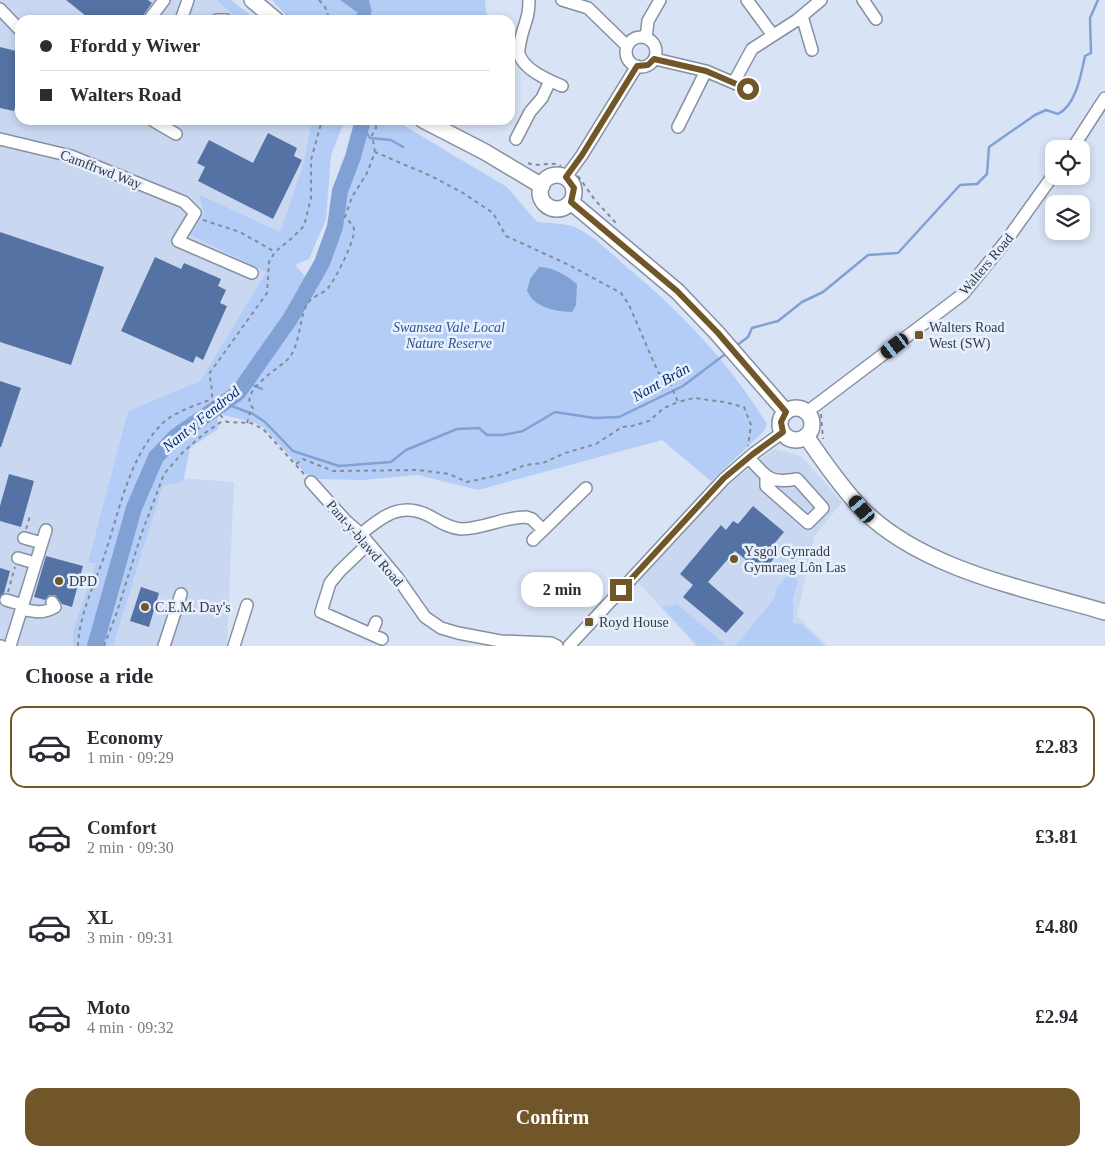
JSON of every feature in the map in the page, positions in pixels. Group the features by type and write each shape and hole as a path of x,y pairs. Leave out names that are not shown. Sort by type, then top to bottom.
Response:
{"main road":[{"path":"252,0 270,15"},
{"path":"433,125 542,186"},
{"path":"568,174 574,188 571,202 561,208 549,207 541,198 542,186 552,176 568,174"},
{"path":"571,202 677,291 786,405 810,410 812,421 810,432 806,436 794,439 783,432 781,422 786,405"},
{"path":"806,436 827,467 862,509 892,534 935,559 981,576 1105,612"}],"street":[{"path":"152,15 164,0"},
{"path":"183,15 188,0"},
{"path":"529,0 529,17 522,34 519,53 526,65 550,81 562,86"},
{"path":"562,0 588,8 627,46"},
{"path":"646,38 648,21 660,0"},
{"path":"747,0 772,34"},
{"path":"734,82 752,49 772,34 802,16 821,0"},
{"path":"863,0 876,19"},
{"path":"0,9 15,25"},
{"path":"802,16 812,50"},
{"path":"638,37 646,38 655,46 654,59 648,65 637,66 628,59 627,46 638,37"},
{"path":"654,59 706,71 748,89"},
{"path":"568,174 637,66"},
{"path":"678,127 706,71"},
{"path":"516,138 530,112 542,98 550,81"},
{"path":"1078,140 1105,98"},
{"path":"161,125 176,134"},
{"name":"Camffrwd Way","path":"0,139 71,156 184,202 195,213"},
{"name":"Walters Road","path":"810,410 963,294 1006,241 1046,185"},
{"path":"195,213 178,241 252,273"},
{"path":"569,646 724,478 783,432"},
{"path":"751,456 766,476 780,482 797,479 823,508 808,523 766,486 766,476"},
{"name":"Pant-y-blawd Road","path":"310,482 397,577 425,617 441,628 458,634 500,643 550,643 556,646"},
{"path":"533,540 586,488"},
{"path":"382,639 321,612 330,583 383,515 399,510 415,510 432,517 444,525 461,529 526,517 532,519 543,530"},
{"path":"10,646 46,530"},
{"path":"24,538 42,543"},
{"path":"18,558 36,563"},
{"path":"164,646 181,594"},
{"path":"6,600 36,613 46,612 55,607 52,602"},
{"path":"234,646 247,605"},
{"path":"371,634 376,622"}],"path":[{"path":"319,0 328,15"},
{"path":"310,482 263,429 247,423 226,422 224,420 212,406 212,385 209,374 266,293 269,262 275,252 304,226 311,198 311,160 321,125"},
{"path":"247,423 253,408 251,402 255,387 290,358 307,304 314,296 327,290 352,242 354,231 345,217 347,208 367,173 375,152 372,139 376,125"},
{"path":"375,152 431,176 463,193 493,213 506,236 569,265 621,293 658,372 670,383 678,402"},
{"path":"527,162 535,166 557,163 568,174 580,177 595,200 621,228"},
{"path":"195,213 203,220 240,232 275,252"},
{"path":"296,464 303,459 332,470 419,470 449,474 467,482 504,474 525,465 543,463 565,452 596,444 622,427 650,421 664,408 694,398 744,407 751,424 748,447 751,456"},
{"path":"78,646 78,637 90,596 120,506 144,448 158,427 167,419 212,399"},
{"path":"786,405 797,404 810,399 810,410 822,414 822,439 826,447"},
{"path":"104,646 117,612 141,535 164,474 183,452 204,433 224,420"}],"shaded area":[{"path":"0,0 216,0 234,15 15,15 15,125 311,125 303,165 280,232 200,194 204,214 191,235 266,272 200,381 128,411 113,473 234,482 227,646 0,646"},
{"path":"340,0 369,0 372,12 367,15 361,15"},
{"path":"539,267 559,272 577,284 576,305 572,312 546,308 530,297 527,291 530,279"},
{"name":"Ysgol Gynradd Gymraeg Lôn Las","path":"774,449 801,456 842,502 814,537 797,616 828,646 696,646 638,582 727,485"}],"green space":[{"path":"216,0 231,0 250,15 234,15"},
{"path":"272,0 340,0 361,15 286,15"},
{"path":"369,0 485,0 486,15 372,15"},
{"path":"311,125 343,125 331,155 326,219 309,259 295,265 307,279 297,290 253,366 231,393 218,403 218,429 190,448 183,482 163,485 113,646 73,646 73,631 96,563 88,563 128,411 200,381 266,272 190,235 204,214 199,194 280,232 303,165"},
{"name":"Swansea Vale Local Nature Reserve","path":"365,125 403,125 507,187 537,222 561,224 581,230 606,249 664,300 702,338 720,358 752,401 767,424 764,431 711,481 662,440 478,490 418,475 362,480 318,479 307,475 263,427 253,422 223,415 223,407 240,393 297,311 318,277 331,245 341,212 344,189 355,160"},
{"path":"789,574 798,581 793,598 793,623 801,624 825,646 735,646 774,599 777,587"},
{"path":"677,604 726,645 698,646 662,607"}],"building":[{"path":"66,0 148,0 152,3 144,15 85,15"},
{"path":"0,47 15,51 15,107 14,111 0,108"},
{"path":"268,133 297,148 294,156 302,160 273,219 198,181 205,167 197,163 209,140 253,163"},
{"path":"0,232 104,267 71,365 0,342"},
{"path":"155,257 181,269 184,263 221,279 218,286 226,290 220,303 227,306 203,360 196,356 193,363 121,331"},
{"path":"0,381 21,388 1,447 0,447"},
{"path":"9,474 34,481 21,527 0,521 0,506"},
{"path":"753,506 784,532 769,550 776,556 762,573 735,551 708,582 744,613 726,633 683,597 693,585 680,574 721,525 726,530 733,521 738,524"},
{"name":"DPD","path":"46,556 83,566 72,607 62,604 55,595 49,595 45,600 34,597"},
{"path":"0,568 10,571 4,593 0,596"},
{"name":"C.E.M. Day's","path":"141,587 159,593 149,627 130,621"}],"waterway":[{"name":"Nant Brân","path":"736,346 748,337 752,328 778,321 802,302 823,292 868,255 898,253 960,185 977,184 987,174 989,147 1035,115 1046,110 1058,114 1064,110 1077,89 1085,56 1091,53 1090,18 1098,0"},
{"name":"Nant y Fendrod","path":"95,646 134,508 156,457 176,436 238,393 290,319 322,263 335,227 340,191 353,157 362,125"},
{"path":"362,126 370,138 391,140 403,147"},
{"name":"Nant y Fendrod","path":"343,167 347,170"},
{"name":"Nant Brân","path":"221,405 229,405 253,414 265,422 293,451 339,466 391,462 406,450 457,429 479,428 487,435 503,435 523,431 555,412 594,418 619,417 683,386 728,352"},
{"path":"246,382 262,389"}],"place":[{"name":"Walters Road West (SW)","path":"919,335"},
{"name":"Ysgol Gynradd Gymraeg Lôn Las","path":"734,559"},
{"name":"DPD","path":"59,581"},
{"name":"C.E.M. Day's","path":"145,607"},
{"name":"Royd House","path":"589,622"}],"route":[{"path":"621,590 724,478 783,432 781,422 786,412 718,333 677,291 571,202 574,188 566,177 582,155 637,66 648,65 654,59 706,71 748,89"}]}
